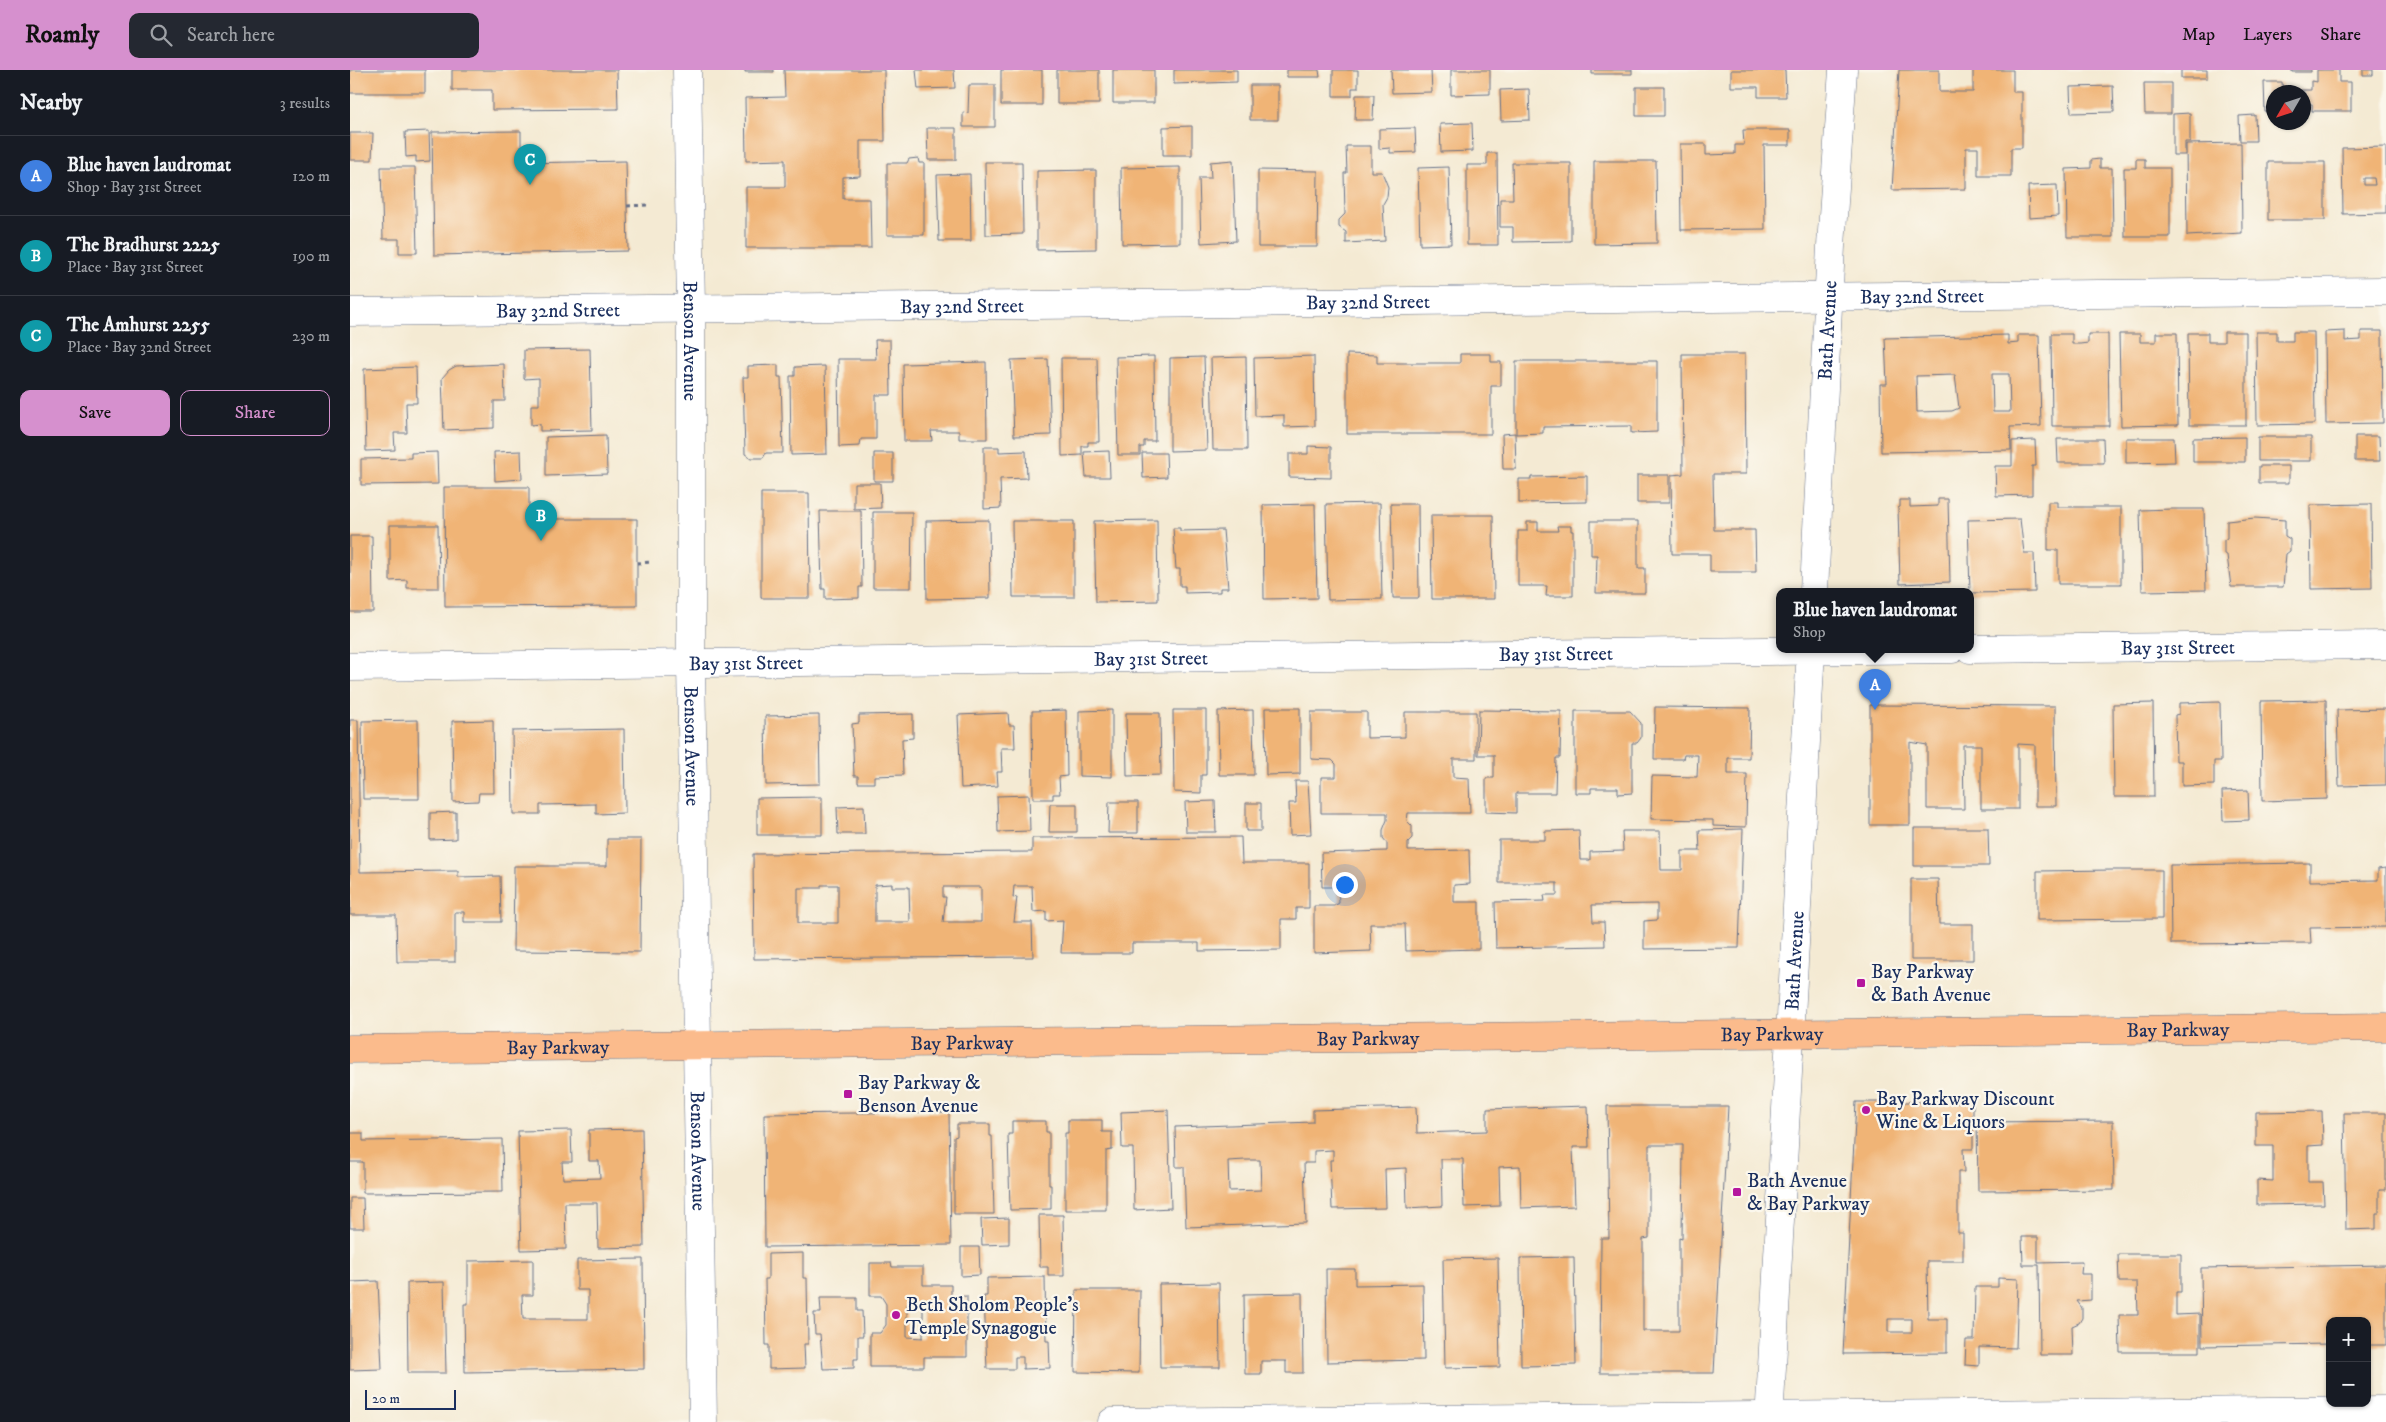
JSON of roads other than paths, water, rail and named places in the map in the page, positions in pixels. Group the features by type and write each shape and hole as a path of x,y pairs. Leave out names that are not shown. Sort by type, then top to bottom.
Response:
{"main road":[{"name":"Bay Parkway","path":"350,1049 2386,1027"}],"street":[{"name":"Benson Avenue","path":"687,70 691,308 692,663 703,1422"},
{"name":"Bath Avenue","path":"1814,588 1828,296 1843,70"},
{"name":"Bay 32nd Street","path":"350,312 2386,291"},
{"name":"Bay 31st Street","path":"1974,649 2386,646"},
{"name":"Bay 31st Street","path":"350,667 1776,649"},
{"name":"Bath Avenue","path":"1769,1419 1811,653"},
{"path":"1112,1422 1769,1419 2386,1410"}],"place":[{"name":"The Amhurst 2255","path":"530,185"},
{"name":"The Bradhurst 2225","path":"541,541"},
{"name":"Blue haven laudromat","path":"1875,710"},
{"name":"Bay Parkway & Bath Avenue","path":"1861,983"},
{"name":"Bay Parkway & Benson Avenue","path":"848,1094"},
{"name":"Bay Parkway Discount Wine & Liquors","path":"1866,1110"},
{"name":"Bath Avenue & Bay Parkway","path":"1737,1192"},
{"name":"Beth Sholom People's Temple Synagogue","path":"896,1315"}]}
